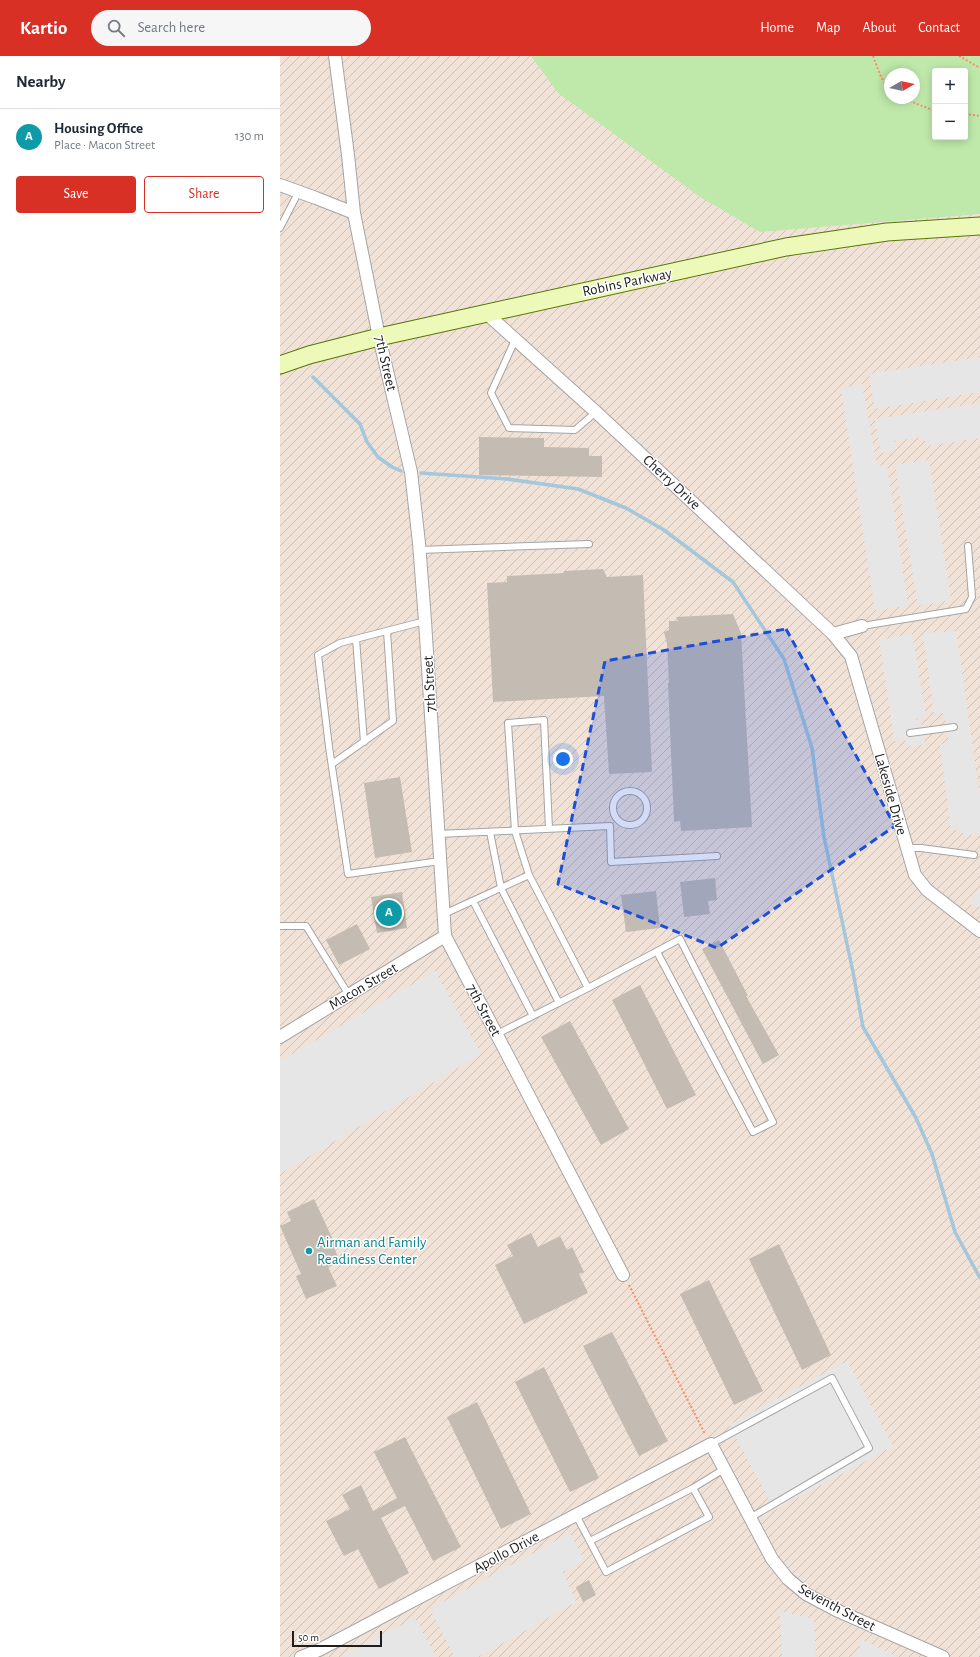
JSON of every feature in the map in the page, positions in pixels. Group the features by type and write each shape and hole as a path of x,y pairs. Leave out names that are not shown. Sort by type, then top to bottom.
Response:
{"street":[{"name":"7th Street","path":"335,56 354,213 379,337 411,472 425,620 445,936 624,1275"},
{"path":"280,185 354,213"},
{"name":"Robins Parkway","path":"280,365 309,355 379,337 786,247 887,232 980,226"},
{"name":"Cherry Drive","path":"486,313 596,412 833,634"},
{"path":"833,634 862,626"},
{"name":"Lakeside Drive","path":"833,634 851,656 915,876 927,890 980,931"},
{"name":"Macon Street","path":"280,1036 445,936"},
{"name":"Seventh Street","path":"711,1444 772,1559 788,1579 806,1594 836,1610 943,1657"},
{"name":"Apollo Drive","path":"301,1657 319,1650 711,1444"}],"lane":[{"path":"280,228 299,191"},
{"path":"515,340 491,393 509,428 575,430 596,412"},
{"path":"419,550 589,544"},
{"path":"862,626 966,610 972,596 968,546"},
{"path":"425,620 340,643 318,655 348,874 440,861"},
{"path":"332,764 393,721 387,631"},
{"path":"356,639 364,742"},
{"path":"549,829 544,720 508,722 515,830 529,875 588,988"},
{"path":"910,733 954,727"},
{"path":"626,791 638,792 648,806 646,817 638,824 627,825 617,819 613,809 617,798 626,791"},
{"path":"438,834 610,826 617,819"},
{"path":"610,826 611,862 717,856"},
{"path":"490,832 501,888 559,1003"},
{"path":"906,848 921,848 974,855"},
{"path":"444,914 529,875"},
{"path":"473,901 533,1016"},
{"path":"280,926 306,926 349,995"},
{"path":"497,1034 680,939 773,1122 753,1132 657,952"},
{"path":"711,1444 832,1378 869,1448 750,1518"},
{"path":"590,1541 693,1488 724,1469"},
{"path":"576,1515 606,1572 627,1563 709,1517 693,1488"}],"path":[{"path":"873,56 884,81"},
{"path":"959,56 980,68"},
{"path":"917,104 932,110"},
{"path":"968,114 980,116"},
{"path":"624,1275 711,1444"}],"highlighted area":[{"path":"786,629 895,826 717,948 558,884 605,661"}],"shaded area":[{"path":"280,56 980,56 980,1657 280,1657"},
{"path":"980,357 980,392 875,409 869,374"},
{"path":"862,384 877,466 887,465 908,606 875,610 841,388"},
{"path":"980,403 980,438 926,446 924,437 894,441 895,451 881,453 875,419"},
{"path":"929,460 951,600 918,606 895,465"},
{"path":"956,631 980,797 980,833 964,836 962,829 951,831 940,745 949,741 944,713 934,715 923,633"},
{"path":"912,634 926,717 916,719 921,724 925,744 907,747 905,739 895,742 879,640"},
{"path":"977,891 980,892 980,907 971,905"},
{"path":"435,971 481,1054 280,1174 280,1061"},
{"path":"847,1361 893,1446 775,1510 729,1425"},
{"path":"570,1533 584,1561 563,1572 576,1602 478,1657 455,1657 430,1609"},
{"path":"780,1611 814,1619 816,1657 782,1657"},
{"path":"415,1618 436,1657 340,1657"},
{"path":"863,1640 897,1657 854,1657"}],"green space":[{"path":"531,56 980,56 980,214 760,232 700,197 558,93"}],"building":[{"path":"479,437 544,438 544,447 589,448 589,456 602,456 602,477 479,475"},
{"path":"603,569 607,577 643,575 652,772 609,774 604,696 493,702 487,583 507,582 507,576"},
{"path":"733,614 741,633 752,827 681,831 680,821 674,822 667,644 664,632 669,630 669,621 678,621 676,617"},
{"path":"400,777 412,852 375,858 364,783"},
{"path":"715,878 717,900 708,901 710,914 684,917 680,882"},
{"path":"656,891 660,928 626,932 621,895"},
{"path":"402,892 407,928 377,933 371,897"},
{"path":"357,924 370,949 339,965 326,940"},
{"path":"719,940 748,996 746,996 779,1055 763,1064 702,949"},
{"path":"640,985 696,1095 667,1109 612,1000"},
{"path":"570,1021 629,1129 601,1145 541,1037"},
{"name":"Airman and Family Readiness Center","path":"314,1199 335,1244 333,1245 340,1262 328,1267 337,1286 306,1299 296,1276 301,1274 280,1226 291,1221 287,1212"},
{"path":"531,1233 538,1247 560,1236 567,1250 572,1247 584,1272 579,1274 588,1293 524,1324 495,1265 513,1256 507,1245"},
{"path":"779,1244 831,1355 802,1370 749,1259"},
{"path":"709,1280 763,1391 734,1405 680,1294"},
{"path":"612,1332 668,1441 639,1456 583,1346"},
{"path":"544,1367 599,1478 570,1492 515,1382"},
{"path":"477,1402 531,1514 501,1529 447,1417"},
{"path":"405,1437 461,1547 433,1561 405,1506 381,1518 409,1573 379,1589 358,1549 344,1556 326,1521 350,1509 342,1495 361,1485 373,1511 397,1498 374,1452"},
{"path":"589,1580 596,1595 583,1602 576,1587"}],"waterway":[{"path":"313,377 360,424 367,442 378,457 392,467 401,471"},
{"path":"421,473 507,479 578,489 626,508 664,530 733,582 784,659 812,748 824,837 853,972 863,1027 916,1118 932,1154 955,1232 980,1278"}],"place":[{"name":"Housing Office","path":"389,913"},
{"name":"Airman and Family Readiness Center","path":"309,1251"}]}
